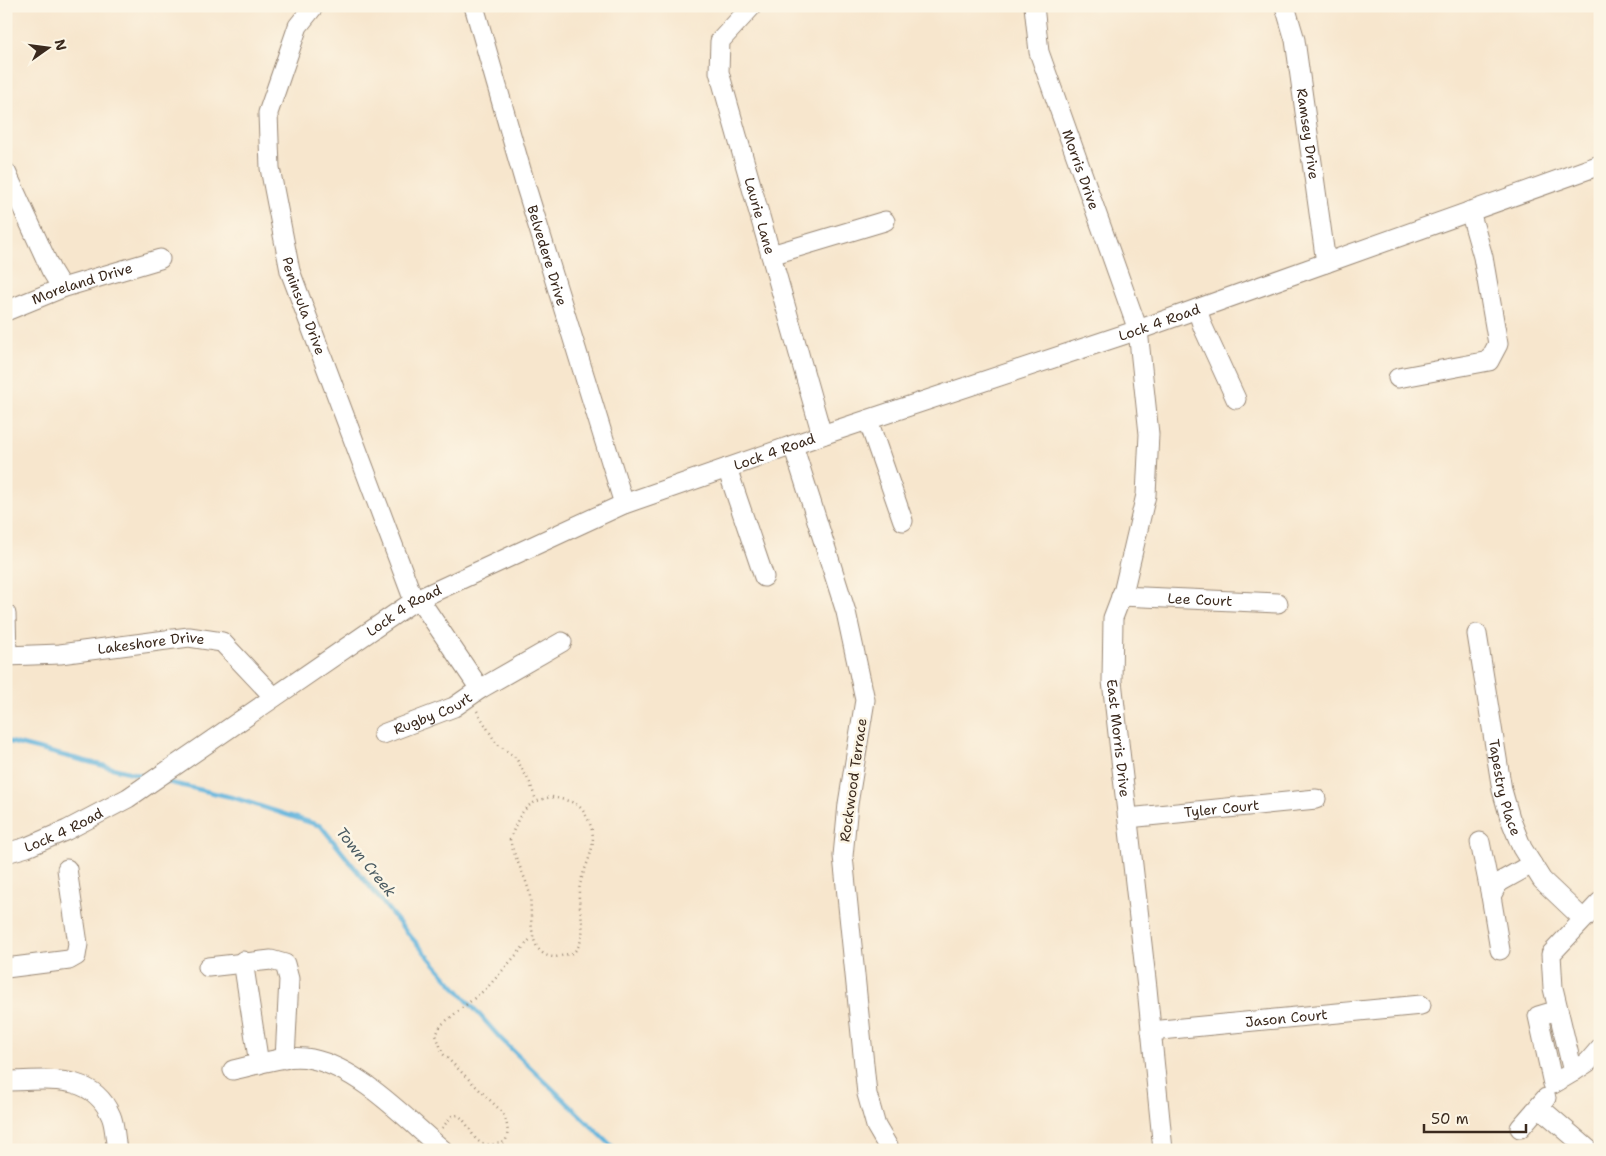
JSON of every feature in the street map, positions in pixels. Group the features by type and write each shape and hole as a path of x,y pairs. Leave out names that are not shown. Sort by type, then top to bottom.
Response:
{"street":[{"name":"Belvedere Drive","path":"474,6 526,187 624,504"},
{"name":"Laurie Lane","path":"752,6 720,41 720,72 822,435"},
{"name":"Morris Drive","path":"1034,6 1039,52 1138,330"},
{"name":"Ramsey Drive","path":"1285,6 1295,40 1326,263"},
{"name":"Peninsula Drive","path":"305,9 268,113 270,168 290,271 416,600"},
{"name":"Lock 4 Road","path":"6,853 27,847 96,817 128,798 416,600 624,504 822,435 1138,330 1600,165"},
{"path":"6,172 51,270 62,288"},
{"path":"1398,378 1489,361 1498,344 1483,257 1470,211"},
{"path":"771,255 886,220"},
{"name":"Moreland Drive","path":"6,311 62,288 160,259"},
{"path":"1197,309 1202,328 1236,398"},
{"name":"East Morris Drive","path":"1138,330 1149,434 1146,495 1121,596 1113,618 1112,681 1151,1031 1162,1150"},
{"path":"868,420 903,521"},
{"name":"Rockwood Terrace","path":"794,445 846,612 865,700 848,804 843,856 867,1094 876,1126 890,1150"},
{"path":"727,468 764,577"},
{"name":"Lee Court","path":"1121,596 1278,602"},
{"name":"Rugby Court","path":"416,600 474,693"},
{"name":"Lakeshore Drive","path":"6,614 6,656 60,654 189,637 222,642 274,697"},
{"name":"Tapestry Place","path":"1477,634 1502,790 1516,833 1542,880 1582,918"},
{"name":"Rugby Court","path":"383,734 454,707 474,693 562,642"},
{"name":"Tyler Court","path":"1128,818 1316,799"},
{"path":"1480,842 1500,950"},
{"path":"1491,896 1498,883 1532,864"},
{"path":"6,968 69,960 76,956 78,944 67,868"},
{"path":"1573,1072 1553,988 1551,954 1582,918 1600,902"},
{"path":"208,967 243,961 271,960 285,964 289,979 285,1059"},
{"path":"243,961 259,1064"},
{"name":"Jason Court","path":"1151,1031 1421,1005"},
{"path":"1553,1084 1538,1016 1558,1010"},
{"path":"1520,1128 1545,1100 1553,1084 1588,1062 1600,1048"},
{"path":"233,1070 285,1059 311,1058 337,1067 367,1087 437,1145"},
{"path":"6,1081 70,1081 96,1092 111,1116 117,1150"},
{"path":"1539,1107 1589,1150"}],"path":[{"path":"474,693 496,743 516,758 530,782 536,800"},
{"path":"552,797 575,803 584,810 594,834 594,846 578,897 582,916 581,941 573,953 554,957 541,951 532,937 532,907 529,892 510,840 525,809 536,800 552,797"},
{"path":"437,1145 452,1116 458,1115 464,1119 472,1137 482,1143 494,1145 505,1142 508,1136 507,1121 502,1112 444,1054 436,1035 441,1025 487,988 532,937"}],"waterway":[{"name":"Town Creek","path":"6,741 148,777"},
{"name":"Town Creek","path":"163,781 235,798 321,826 404,929 501,1039 616,1150"}]}
